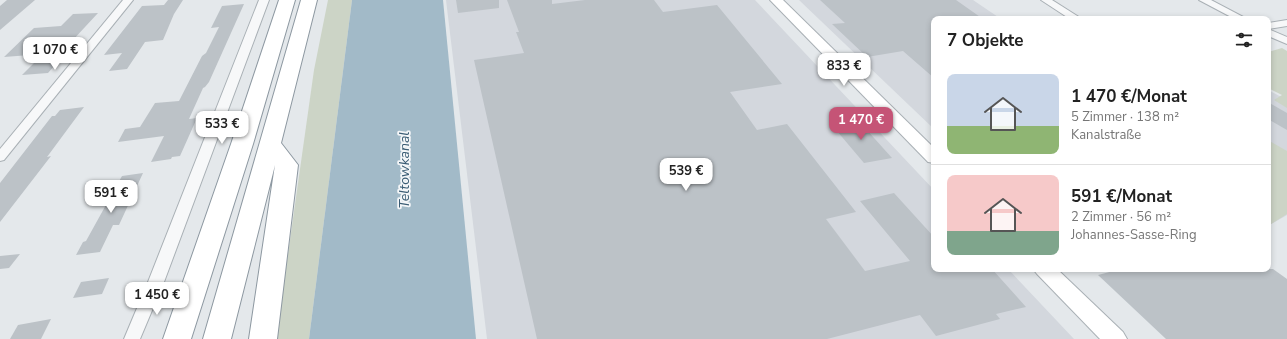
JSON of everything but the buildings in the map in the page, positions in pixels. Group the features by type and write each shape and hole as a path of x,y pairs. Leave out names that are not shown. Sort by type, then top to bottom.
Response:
{"highway":[{"path":"174,334 247,128 287,0"},
{"path":"218,339 309,0"},
{"path":"263,339 288,165 270,144"}],"street":[{"path":"0,156 128,0"},
{"path":"132,339 159,275 264,0"},
{"path":"776,0 931,155"},
{"path":"1046,0 1072,16"},
{"path":"1204,0 1236,16"},
{"path":"1271,26 1287,23"},
{"path":"1271,33 1287,41"},
{"path":"1047,272 1115,339"}],"shaded area":[{"path":"328,0 352,0 309,339 276,339 314,70"},
{"path":"446,0 755,0 931,187 931,272 1011,272 1074,339 487,339"},
{"path":"799,0 973,0 997,16 931,16 931,126"},
{"path":"1282,48 1287,51 1287,108 1274,100 1282,95 1271,90 1271,51"},
{"path":"1271,92 1287,100 1287,215 1271,224"},
{"path":"1271,142 1287,151 1287,214 1271,224"}],"water":[{"name":"Teltowkanal","path":"352,0 443,0 476,339 309,339"}]}
